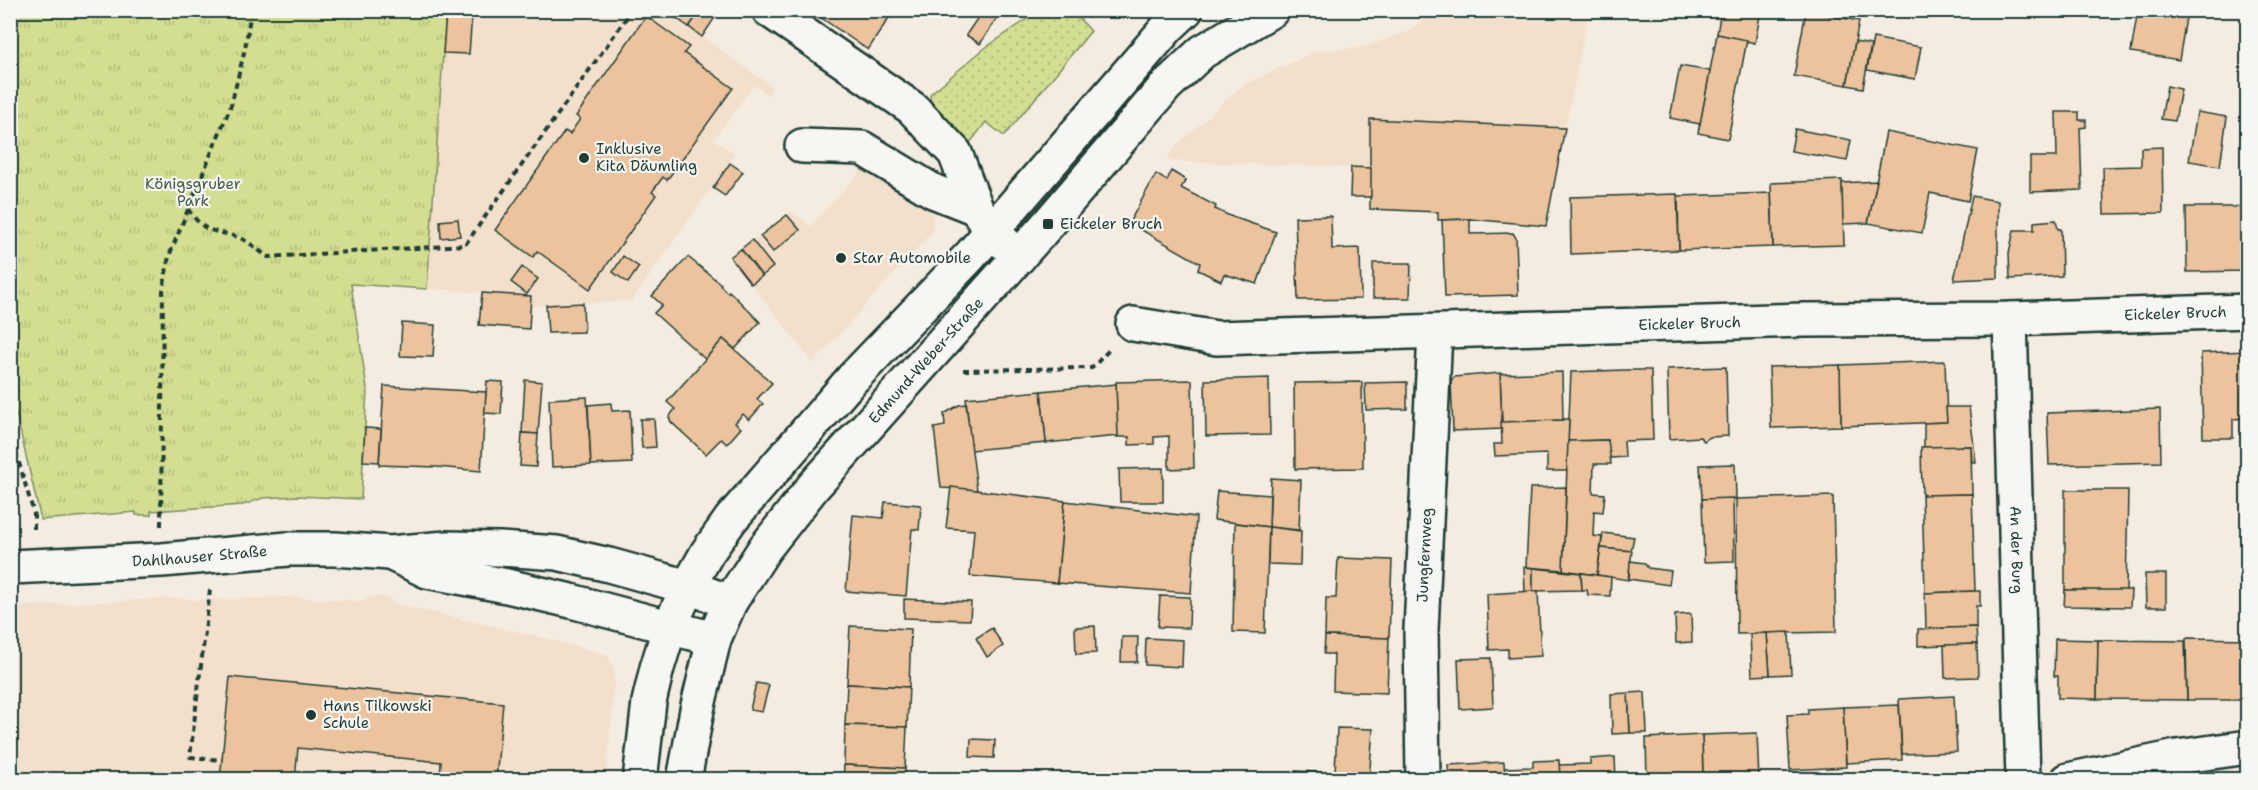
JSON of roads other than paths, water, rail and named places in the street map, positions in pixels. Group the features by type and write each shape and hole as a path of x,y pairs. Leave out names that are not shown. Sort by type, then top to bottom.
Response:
{"street":[{"path":"769,10 912,108 955,153 984,219"},
{"path":"640,780 649,702 657,668 670,626 707,553 746,499 853,378 970,255 984,219 1186,10"},
{"name":"Edmund-Weber-Straße","path":"684,780 697,710 714,639 730,602 765,548 813,487 1185,67 1202,52 1272,10"},
{"path":"802,146 862,148 984,219 1019,257"},
{"name":"Eickeler Bruch","path":"1133,324 1217,338 1803,320 2010,319 2247,311"},
{"name":"An der Burg","path":"2010,319 2023,780"},
{"name":"Jungfernweg","path":"1423,780 1421,630 1435,332"},
{"name":"Dahlhauser Straße","path":"23,566 162,560 288,549 390,553 446,548 500,549 556,553 688,587 730,602"},
{"name":"Dahlhauser Straße","path":"390,553 427,571 507,586 714,639"},
{"path":"2068,780 2177,757 2247,747"}],"place":[{"name":"Inklusive Kita Däumling","path":"584,158"},
{"name":"Eickeler Bruch","path":"1048,224"},
{"name":"Star Automobile","path":"841,258"},
{"name":"Hans Tilkowski Schule","path":"311,715"}],"park label":[{"name":"Königsgruber Park","path":"193,192"}]}
